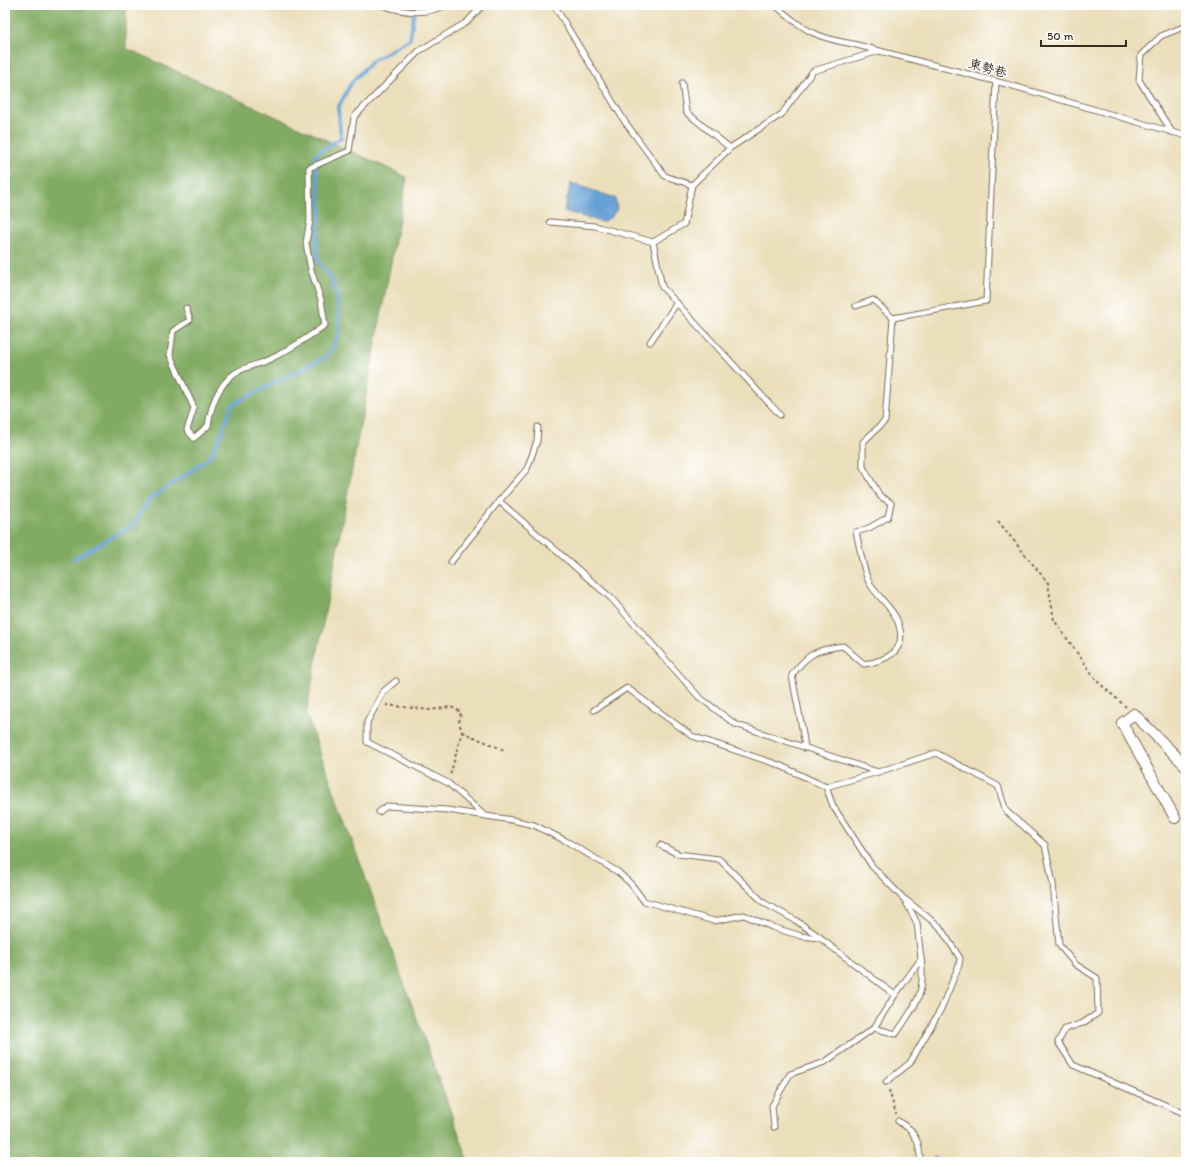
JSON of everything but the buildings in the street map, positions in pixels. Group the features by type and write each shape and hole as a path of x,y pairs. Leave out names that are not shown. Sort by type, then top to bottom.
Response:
{"street":[{"path":"1176,818 1122,723 1134,714 1186,766"}],"lane":[{"path":"302,5 313,5"},
{"path":"382,5 412,12 436,10 446,5"},
{"path":"186,308 190,320 173,331 170,355 194,408 188,430 194,438 208,426 212,404 222,387 235,373 270,359 301,342 325,325 321,300 311,270 306,242 310,220 309,168 349,151 354,117 419,51 467,22 483,5"},
{"path":"554,5 625,122 665,176 692,185"},
{"name":"東勢巷","path":"775,5 810,32 829,40 879,51 996,81 1186,136"},
{"path":"1172,132 1139,80 1141,55 1161,36 1186,26"},
{"path":"550,222 594,226 653,242 684,224 692,185 730,148 782,114 813,71 879,51"},
{"path":"893,318 986,301 996,81"},
{"path":"682,83 686,112 730,148"},
{"path":"653,242 662,286 780,415"},
{"path":"856,306 873,300 893,318"},
{"path":"650,342 677,303"},
{"path":"805,748 802,721 797,705 792,676 802,661 823,648 843,646 864,664 881,661 896,652 901,638 897,619 868,581 856,532 869,528 888,517 891,503 880,496 863,467 863,454 864,442 885,421 893,318"},
{"path":"450,562 527,469 537,441 538,426"},
{"path":"499,501 611,598 699,697 735,724 878,772"},
{"path":"396,680 384,691 376,703 367,722 367,742 448,783 485,816"},
{"path":"594,710 627,688 692,736 779,766 826,787 936,753 998,786 1006,811 1045,845 1053,884 1059,945 1075,964 1097,978 1098,1013 1083,1023 1065,1029 1058,1042 1073,1065 1186,1114"},
{"path":"826,787 833,806 872,866 905,900 939,926 960,958 959,965 941,1009 910,1063 886,1082"},
{"path":"379,812 387,806 447,810 534,825 566,841 618,872 631,884 644,901 714,921 744,915 772,927 801,936 820,938"},
{"path":"660,845 678,854 719,859 764,903 795,920 894,995"},
{"path":"874,1028 896,1034 919,1000 924,976 917,923 905,900"},
{"path":"774,1127 772,1106 790,1074 825,1062 874,1028 894,995 921,959"},
{"path":"898,1121 911,1130 918,1143 921,1162"}],"path":[{"path":"998,522 1048,583 1054,620 1058,626 1097,681 1134,714"},
{"path":"376,703 394,707 430,710 451,707 461,712 459,722 462,732 448,783"},
{"path":"462,732 504,750"},
{"path":"886,1082 898,1121"}],"green space":[{"path":"5,5 126,5 126,48 407,177 306,714 469,1162 5,1162"}],"water":[{"path":"571,183 615,198 617,209 611,217 602,222 564,211"}],"waterway":[{"path":"5,25 9,16 9,5"},
{"path":"74,559 133,525 149,500 209,458 220,437 232,405 327,356 339,334 338,302 332,279 317,260 317,238 321,209 315,154 341,138 338,108 351,83 372,61 410,39 415,5"},
{"path":"730,5 741,8 751,5"},
{"path":"935,1158 938,1162"}]}
